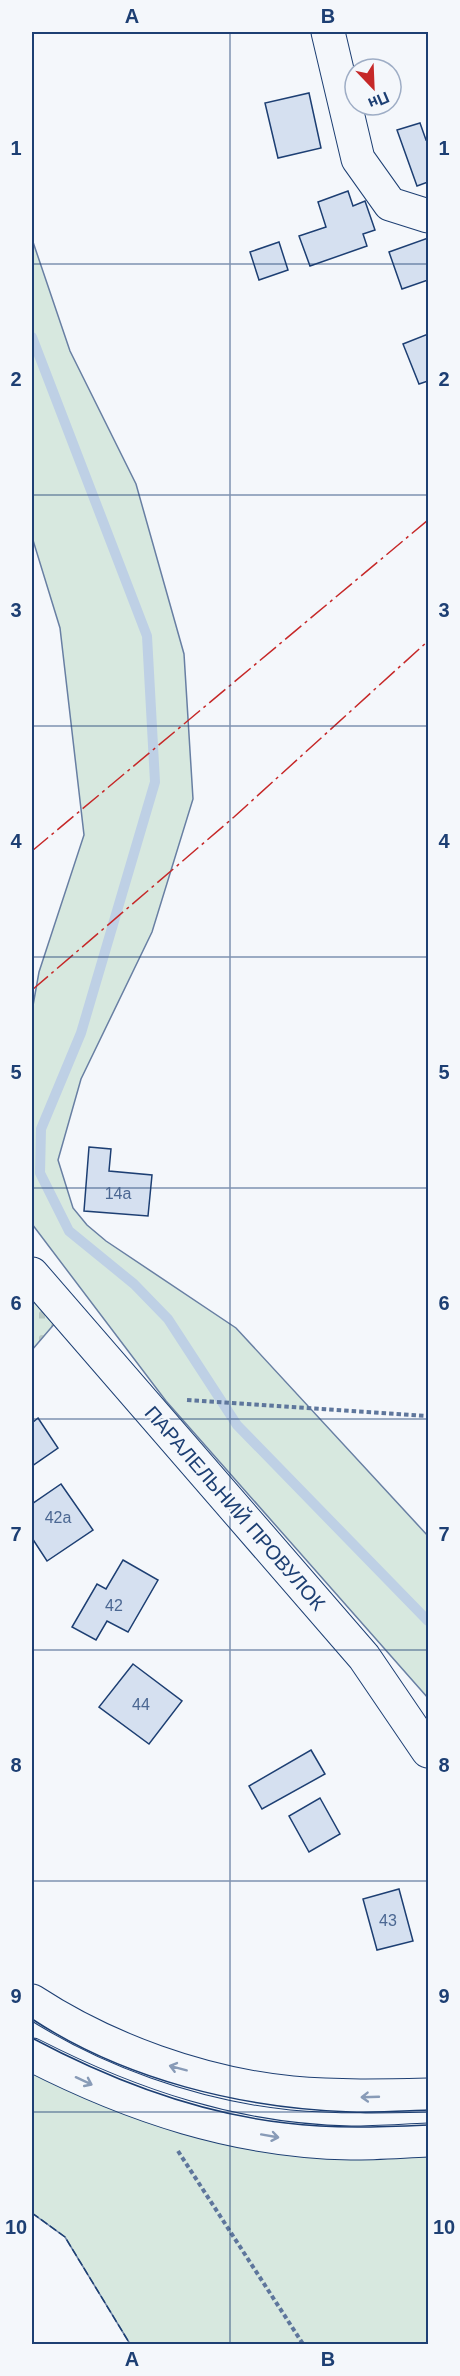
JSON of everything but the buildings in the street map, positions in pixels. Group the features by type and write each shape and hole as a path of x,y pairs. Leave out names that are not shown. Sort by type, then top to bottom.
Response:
{"main road":[{"path":"328,32 358,159 390,204 429,216"},
{"name":"ПАРАЛЕЛЬНИЙ ПРОВУЛОК","path":"32,1274 364,1657 429,1751"},
{"path":"32,2001 105,2041 165,2065 227,2082 290,2093 354,2097 429,2095"},
{"path":"32,2055 86,2083 150,2108 216,2127 284,2138 351,2143 429,2140"}],"path":[{"path":"138,1396 429,1416"},
{"path":"150,2108 303,2344"}],"green space":[{"path":"32,239 70,351 136,484 184,654 193,799 152,932 81,1079 58,1160 73,1208 87,1225 106,1241 236,1328 428,1536 428,1698 166,1401 32,1224 32,1011 39,972 84,835 60,628 32,537"},
{"path":"32,1293 56,1322 32,1350"},
{"path":"32,2069 80,2094 428,2153 428,2344 130,2344 65,2237 32,2213"}],"waterway":[{"path":"32,337 147,636 155,782 81,1033 41,1129 40,1173 69,1231 134,1284 168,1319 237,1425 428,1621"}],"tram line":[{"path":"32,2019 106,2059 185,2087 226,2097 310,2109 361,2112 428,2110"},
{"path":"32,2038 123,2081 155,2093 219,2111 286,2123 322,2126 428,2125"}],"fence":[{"path":"32,2213 65,2237 130,2344"}],"power":[{"path":"32,851 428,520"},
{"path":"32,990 234,817 428,641"}]}
